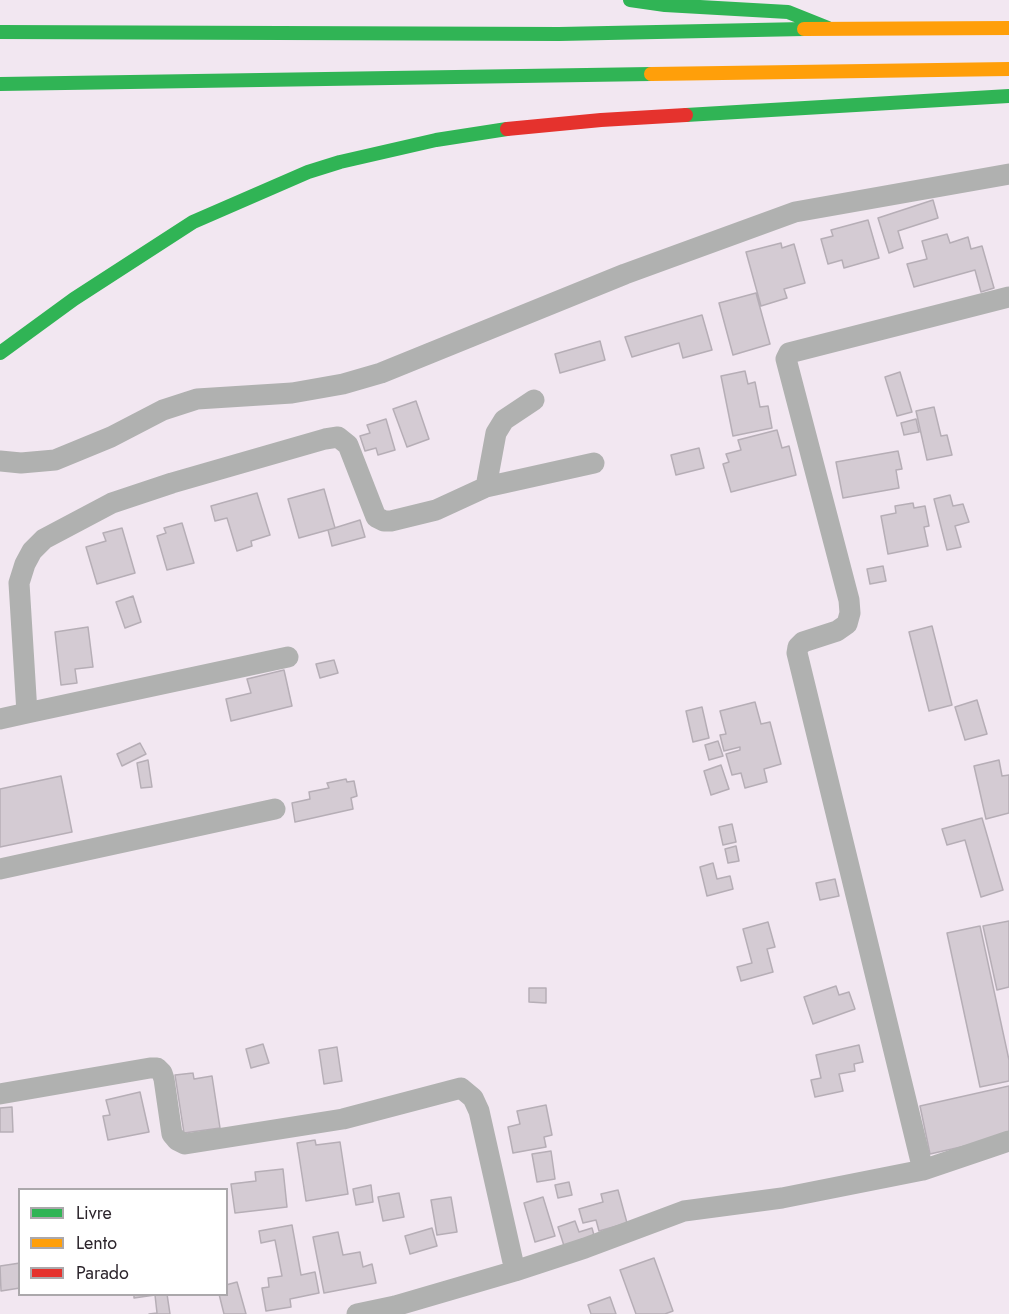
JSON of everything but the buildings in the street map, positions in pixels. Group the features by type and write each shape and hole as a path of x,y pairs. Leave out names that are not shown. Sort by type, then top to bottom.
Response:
{"main road":[{"path":"630,0 665,5 788,12 828,28"},
{"path":"0,33 559,34 828,28 1009,28"},
{"path":"0,84 1009,69"},
{"path":"0,353 74,299 193,222 308,172 340,162 436,140 523,127 601,120 1009,96"}],"street":[{"path":"0,461 21,463 55,459 111,437 164,410 197,399 292,393 343,384 381,373 625,274 795,212 1009,174"},
{"path":"923,1170 797,653 798,647 803,642 837,631 847,624 850,613 849,600 786,359 789,353 1009,297"},
{"path":"486,487 496,433 504,420 534,400"},
{"path":"27,714 19,583 25,564 32,551 44,539 112,503 172,483 338,437 348,445 376,517 384,521 436,510 486,487 594,463"},
{"path":"0,719 288,657"},
{"path":"0,869 275,809"},
{"path":"0,1094 158,1068 164,1079 171,1134 185,1144 343,1119 461,1088 472,1098 479,1111 515,1271"},
{"path":"357,1314 394,1306 515,1271 684,1211 782,1198 923,1170 1009,1142"}],"traffic: fast":[{"path":"630,0 665,5 788,12 828,28"},
{"path":"0,32 559,34 804,29"},
{"path":"0,84 651,74"},
{"path":"686,115 1009,96"},
{"path":"0,353 74,299 193,222 308,172 340,162 436,140 507,129"}],"traffic: slow":[{"path":"804,29 1009,28"},
{"path":"651,74 1009,69"}],"traffic: jam":[{"path":"507,129 686,115"}]}
